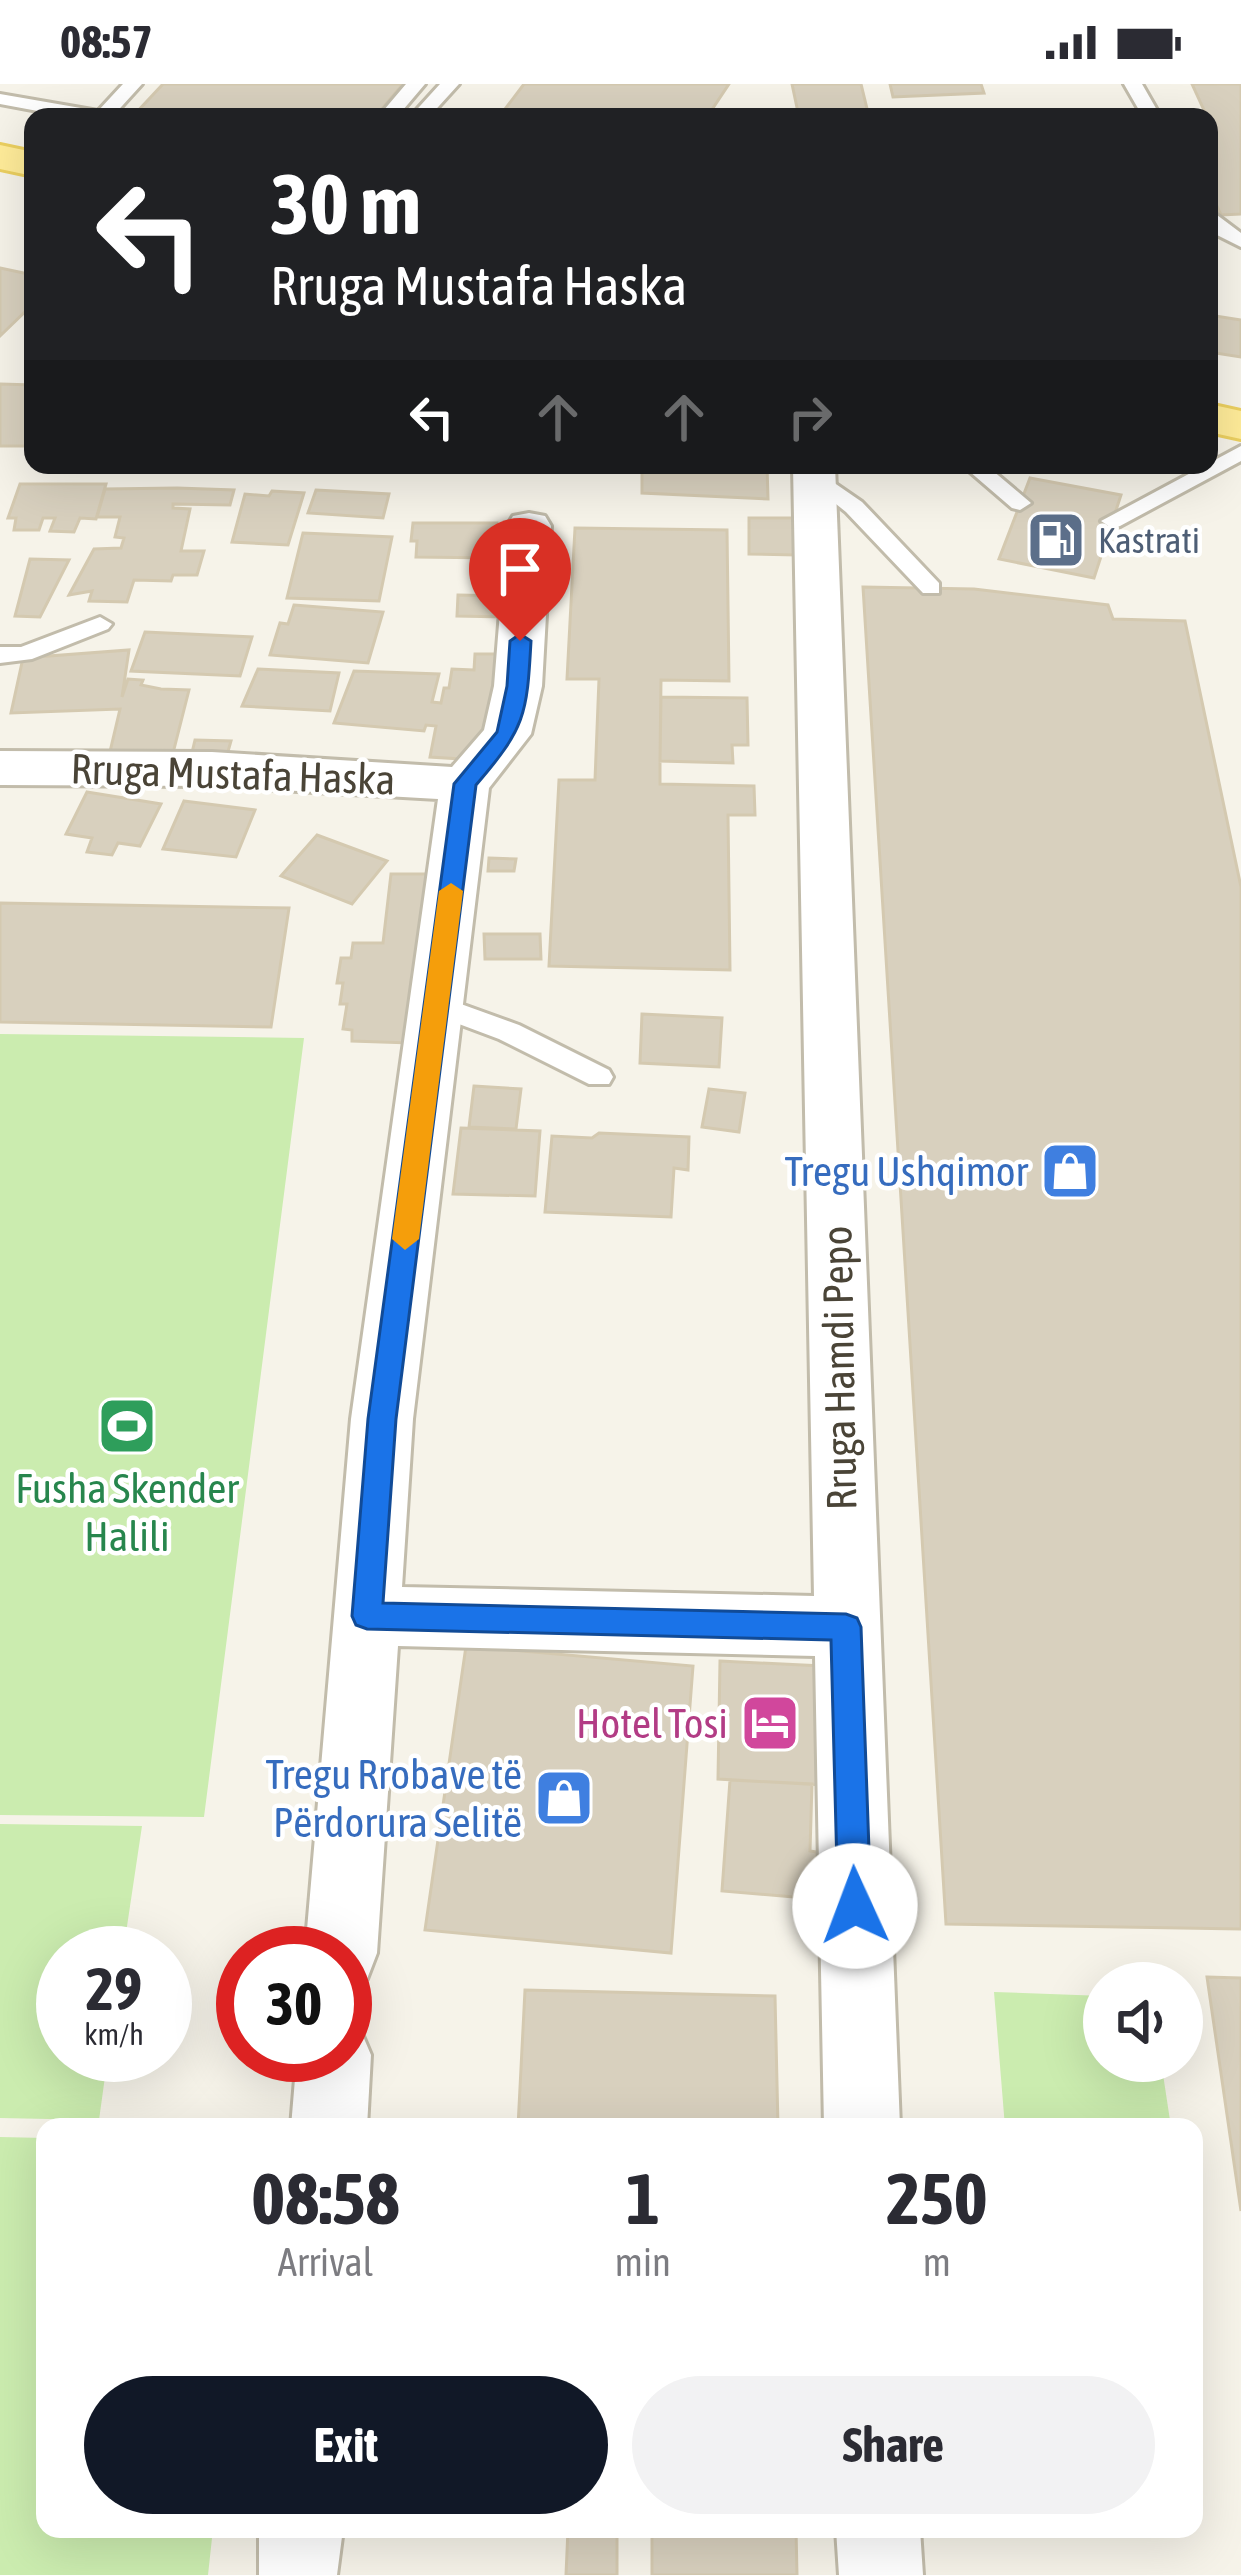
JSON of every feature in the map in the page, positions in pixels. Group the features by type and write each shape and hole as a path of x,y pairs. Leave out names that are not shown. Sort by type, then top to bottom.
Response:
{"street":[{"name":"Rruga Hamdi Pepo","path":"814,474 862,2118"},
{"path":"343,1926 382,1419 465,784 507,734 518,686 529,526"},
{"name":"Rruga Mustafa Haska","path":"0,767 212,769 465,784"},
{"path":"367,1616 846,1627"},
{"path":"330,2118 332,2082"},
{"path":"878,2538 880,2575"}],"lane":[{"path":"110,108 133,84"},
{"path":"395,108 416,84"},
{"path":"427,108 450,84"},
{"path":"0,99 50,108"},
{"path":"818,474 931,588"},
{"path":"984,474 1020,503"},
{"path":"1112,521 1200,474"},
{"path":"0,655 24,654 100,624"},
{"path":"436,1005 509,1032 599,1077"}],"green space":[{"name":"Fusha Skender Halili","path":"0,1034 304,1038 204,1817 0,1815"},
{"path":"0,1824 142,1826 127,1926 36,1926 36,2082 104,2082 99,2118 0,2118"},
{"path":"994,1992 1083,1995 1083,2082 1164,2082 1170,2118 1004,2118"},
{"path":"0,2137 36,2138 36,2538 212,2538 208,2575 0,2575"}],"building":[{"path":"163,84 403,84 383,108 141,108"},
{"path":"524,84 729,84 713,108 506,108"},
{"path":"792,84 861,84 867,108 797,108"},
{"path":"890,84 981,84 984,93 893,97"},
{"path":"1192,84 1241,84 1241,214 1221,215 1218,208 1218,108 1203,108"},
{"path":"0,268 24,273 24,313 0,336"},
{"path":"1218,316 1241,320 1241,357 1218,353"},
{"path":"0,384 24,385 24,446 0,446"},
{"path":"642,474 767,474 768,499 642,493"},
{"name":"Kastrati","path":"1030,478 1121,495 1094,578 999,559"},
{"path":"20,484 106,484 96,519 80,518 74,532 50,531 55,518 43,518 39,530 14,530 16,518 8,518"},
{"path":"105,489 234,490 230,505 173,504 173,508 190,509 181,551 204,551 197,575 173,575 171,581 134,580 127,602 89,601 92,591 69,595 94,549 121,548 124,538 115,537 120,517 97,517"},
{"path":"316,490 389,494 383,518 308,513"},
{"path":"272,491 304,493 288,545 232,542 245,494 269,496"},
{"path":"749,518 794,518 796,555 749,554"},
{"path":"413,523 497,523 495,558 416,557"},
{"path":"575,528 727,530 729,681 661,680 660,784 754,786 755,815 728,815 730,970 549,966 559,780 595,780 599,679 567,679"},
{"path":"303,533 392,537 379,601 287,598"},
{"path":"30,559 69,560 40,617 15,616"},
{"name":"Tregu Ushqimor","path":"863,587 974,589 1108,605 1113,619 1185,621 1241,887 1241,1929 946,1924"},
{"path":"458,595 505,596 504,617 457,616"},
{"path":"294,605 383,612 368,663 270,655 280,623 288,624"},
{"path":"145,632 252,637 240,676 131,671"},
{"path":"129,650 122,697 128,679 161,689 189,690 173,753 109,756 120,709 11,713 23,658"},
{"path":"475,654 505,654 506,688 493,687 502,691 476,757 459,767 454,763 461,759 430,757 436,726 426,725 424,731 334,723 354,671 439,674 432,702 441,703 452,669 474,670"},
{"path":"258,669 339,673 330,711 242,706"},
{"path":"661,697 747,698 748,745 732,745 733,763 660,761"},
{"path":"195,740 231,741 225,762 190,761"},
{"path":"87,792 161,804 140,846 118,843 112,855 87,852 92,838 66,834"},
{"path":"184,801 255,810 236,857 163,849"},
{"path":"317,835 387,861 352,904 281,876"},
{"path":"489,858 516,859 514,871 488,871"},
{"path":"391,874 427,874 410,1043 352,1041 352,1030 343,1029 347,1004 340,1004 343,983 337,983 341,958 351,958 353,943 383,943"},
{"path":"0,903 289,908 271,1027 0,1022"},
{"path":"484,934 540,934 541,959 485,959"},
{"path":"642,1014 722,1018 719,1067 640,1063"},
{"path":"474,1086 521,1089 516,1129 469,1127"},
{"path":"709,1089 745,1093 739,1132 702,1127"},
{"path":"461,1128 540,1131 535,1196 453,1194"},
{"path":"599,1133 689,1137 688,1170 674,1168 671,1217 545,1212 552,1136 592,1138"},
{"name":"Tregu Rrobave të Përdorura Selitë","path":"466,1646 693,1666 671,1953 425,1930"},
{"name":"Hotel Tosi","path":"720,1661 822,1666 822,1785 718,1779"},
{"path":"730,1780 812,1784 810,1851 817,1852 818,1899 722,1891"},
{"path":"1207,1977 1241,1978 1241,2211"},
{"path":"525,1990 775,1996 778,2118 518,2118"},
{"path":"568,2538 617,2538 617,2575 566,2575"},
{"path":"652,2538 796,2538 797,2575 652,2575"}],"slow traffic":[{"path":"405,1239 451,891"}],"place":[{"name":"Kastrati","path":"1056,540"},
{"name":"Tregu Ushqimor","path":"1070,1171"},
{"name":"Fusha Skender Halili","path":"127,1426"},
{"name":"Hotel Tosi","path":"770,1723"},
{"name":"Tregu Rrobave të Përdorura Selitë","path":"564,1798"}],"route":[{"path":"520,641 518,686 507,734 465,784 382,1419 367,1616 846,1627 855,1906"}]}
